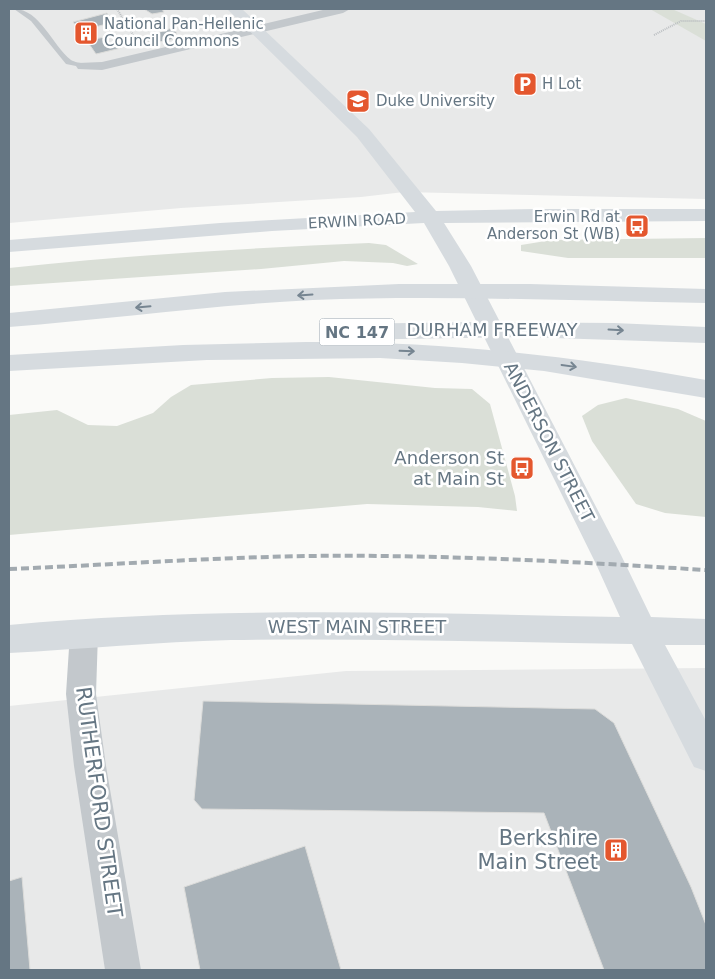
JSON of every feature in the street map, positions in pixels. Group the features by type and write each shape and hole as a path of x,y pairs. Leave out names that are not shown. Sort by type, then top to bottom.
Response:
{"main road":[{"name":"ANDERSON STREET","path":"234,9 363,133 430,217 460,266 610,564 642,632 706,755"},
{"name":"ERWIN ROAD","path":"9,246 212,228 430,217 706,215"},
{"path":"354,292 483,279 706,279"},
{"name":"NC 147","path":"9,320 200,301 354,292 486,290 706,296"},
{"name":"DURHAM FREEWAY","path":"9,362 194,341 331,333 440,329 597,329 706,335"},
{"path":"9,362 261,351 424,352 536,361 620,373 706,389"},
{"name":"WEST MAIN STREET","path":"9,639 84,633 230,627 429,627 706,632"}],"street":[{"path":"83,66 102,66 343,9"},
{"name":"RUTHERFORD STREET","path":"84,633 81,694 90,766 123,970"}],"lane":[{"path":"17,9 32,20 69,62 83,66"}],"path":[{"path":"117,9 139,45"},
{"path":"654,34 681,21 706,21"}],"shaded area":[{"name":"Duke University","path":"9,9 706,9 706,199 404,192 361,197 181,208 9,223"},
{"path":"650,9 672,9 706,24 706,41"},
{"path":"706,238 706,258 568,258 521,251 521,245 552,240"},
{"path":"369,243 386,245 418,264 407,266 393,263 344,261 261,269 9,286 9,268 188,252"},
{"path":"329,377 435,388 472,389 490,404 515,496 517,511 478,507 367,504 9,535 9,415 57,410 88,425 117,426 153,413 171,397 191,385 272,378"},
{"path":"626,398 678,409 706,421 706,517 665,513 636,504 592,441 582,416 598,405"},
{"path":"706,668 706,970 9,970 9,706 346,671"}],"building":[{"path":"144,9 162,9 164,12 152,14"},
{"name":"National Pan-Hellenic Council Commons","path":"107,13 115,22 87,29 94,39 105,37 110,43 115,42 121,48 96,54 78,28 91,24 77,27 73,22"},
{"path":"172,28 177,33 170,34 174,39 146,42 142,38"},
{"name":"Berkshire Main Street","path":"203,701 595,709 614,723 691,887 706,925 706,970 604,970 544,813 202,809 194,800"},
{"path":"305,846 341,970 200,970 184,887"},
{"path":"22,877 30,970 9,970 9,881"}],"railway":[{"path":"9,569 240,558 332,556 501,559 706,570"}],"place":[{"name":"National Pan-Hellenic Council Commons","path":"86,33"},
{"name":"H Lot","path":"525,84"},
{"name":"Duke University","path":"358,101"},
{"name":"Erwin Rd at Anderson St (WB)","path":"637,226"},
{"name":"Anderson St at Main St","path":"522,468"},
{"name":"Berkshire Main Street","path":"616,850"}]}
